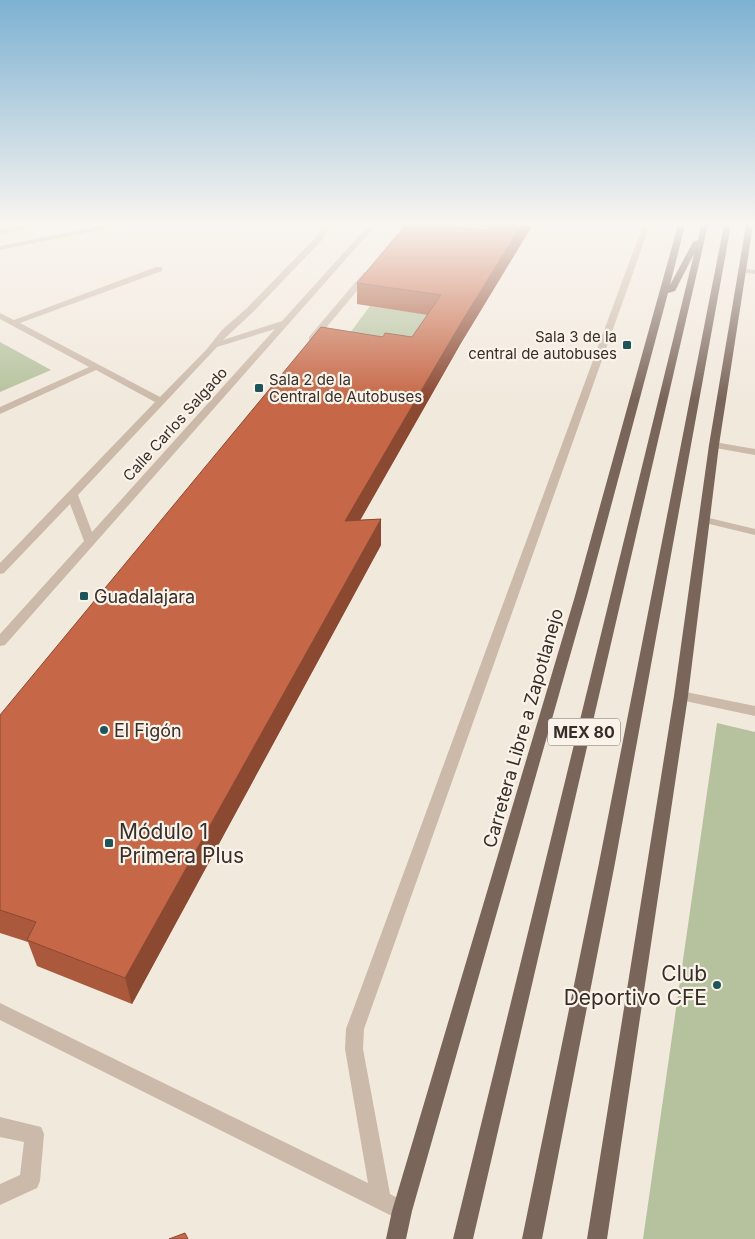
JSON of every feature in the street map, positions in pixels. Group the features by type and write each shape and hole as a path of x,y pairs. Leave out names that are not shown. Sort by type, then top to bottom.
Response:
{"main road":[{"name":"Carretera Libre a Zapotlanejo","path":"396,1239 402,1211 578,603 668,283"},
{"path":"657,324 675,283"},
{"name":"MEX 80","path":"463,1239 692,283"},
{"name":"MEX 80","path":"532,1239 607,863 717,283"},
{"path":"597,1239 681,696 714,445 747,283"}],"street":[{"path":"14,323 122,283"},
{"path":"0,570 216,345 225,332 250,310 276,283"},
{"name":"Calle Carlos Salgado","path":"0,642 322,283"},
{"path":"305,348 359,283"},
{"path":"381,1200 354,1049 355,1029 626,283"},
{"path":"0,316 162,402"},
{"path":"216,345 286,323"},
{"path":"0,411 96,367"},
{"path":"714,445 755,452"},
{"path":"72,495 90,542"},
{"path":"705,520 755,532"},
{"path":"681,696 755,711"},
{"path":"0,1010 402,1211"},
{"path":"0,1127 34,1134 30,1181 0,1195"}],"green space":[{"path":"370,306 441,316 420,347 336,352"},
{"path":"0,342 51,370 0,392"},
{"name":"Club Deportivo CFE","path":"717,723 755,732 755,1239 643,1239"}],"building":[{"name":"Módulo 1 Primera Plus","path":"357,283 486,283 345,521 381,519 125,978 27,940 36,922 0,910 0,715 321,327 383,337 385,333 412,337 441,295"},
{"path":"185,1233 188,1239 169,1239"}],"place":[{"name":"Sala 3 de la central de autobuses","path":"627,345"},
{"name":"Sala 2 de la Central de Autobuses","path":"259,388"},
{"name":"Guadalajara","path":"84,596"},
{"name":"El Figón","path":"104,730"},
{"name":"Módulo 1 Primera Plus","path":"109,843"},
{"name":"Club Deportivo CFE","path":"717,985"}]}
